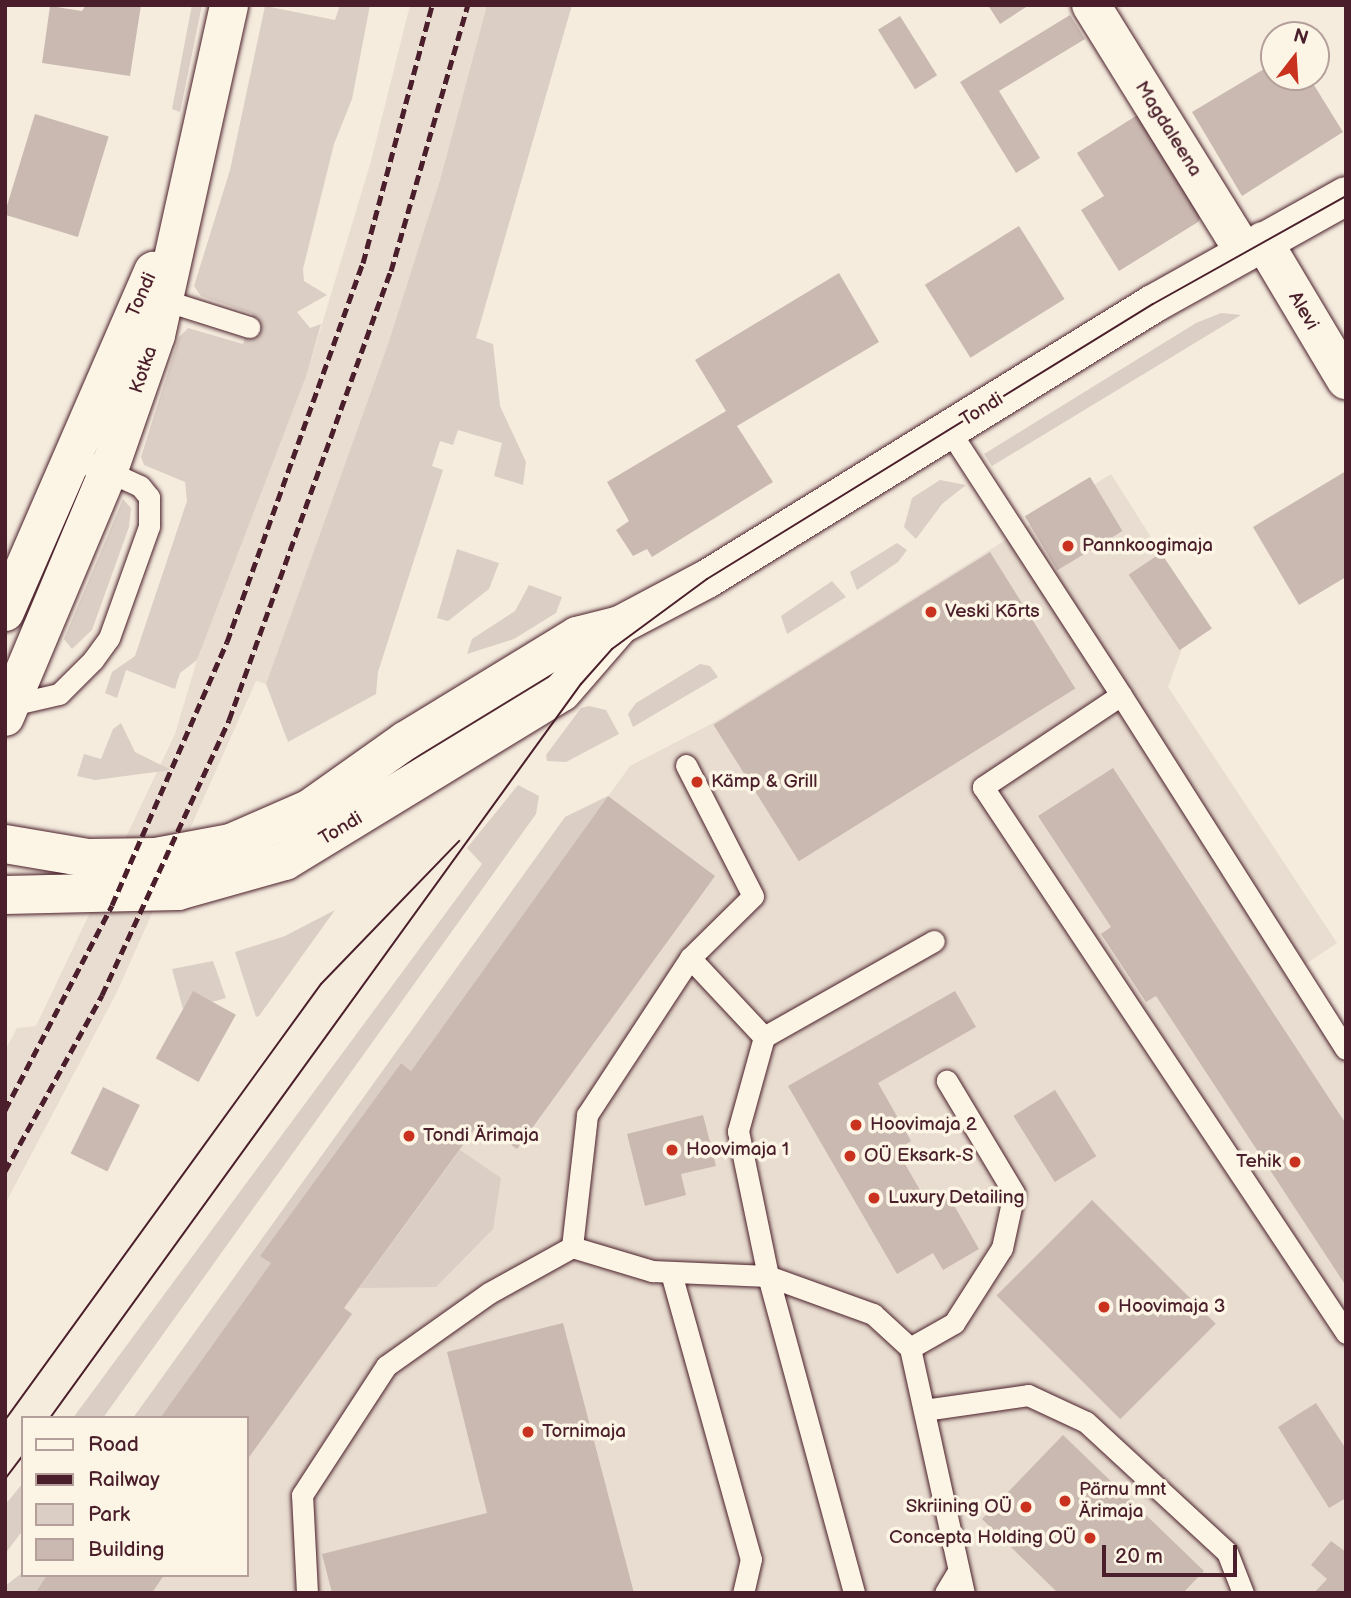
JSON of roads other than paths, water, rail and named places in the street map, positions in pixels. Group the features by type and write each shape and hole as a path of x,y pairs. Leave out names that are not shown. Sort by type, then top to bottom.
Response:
{"street":[{"name":"Tondi","path":"5,612 70,466 153,297 181,209 229,5"},
{"name":"Magdaleena","path":"1091,5 1254,247"},
{"name":"Tondi","path":"5,844 113,860 156,857 256,833 353,782 405,741 577,636 620,625 707,579 1254,247 1346,197"},
{"name":"Alevi","path":"1254,247 1346,380"},
{"name":"Kotka","path":"8,711 109,470 153,297"},
{"name":"Tondi","path":"5,895 178,891 285,861 562,692 620,625"},
{"path":"5,815 55,852"}],"lane":[{"path":"153,297 249,327"},
{"path":"949,430 1346,1049"},
{"path":"8,711 67,688 109,638 152,509 140,486 109,470 70,466"},
{"path":"1121,695 983,787 1346,1333"},
{"path":"572,1247 587,1115 690,958 753,896 686,765"},
{"path":"854,1593 768,1276 738,1131 764,1037 934,941"},
{"path":"690,958 764,1037"},
{"path":"910,1348 954,1323 1002,1248 1014,1193 947,1081"},
{"path":"307,1593 302,1495 386,1366 489,1293 572,1247 671,1273 768,1276 873,1314 910,1348 964,1593"},
{"path":"671,1273 751,1559 743,1593"},
{"path":"924,1410 1028,1395 1086,1422 1227,1552 1242,1593"},
{"path":"945,1593 958,1571"}],"tram line":[{"path":"51,1416 581,684 612,649 707,579 1153,304 1346,196"},
{"path":"5,1420 321,984 459,841"},
{"path":"5,1479 21,1458"}],"railway":[{"path":"5,1110 112,905 227,642 363,263 432,5"},
{"path":"5,1171 102,995 229,720 391,271 468,5"}],"place":[{"name":"Pannkoogimaja","path":"1068,546"},
{"name":"Veski Kõrts","path":"931,612"},
{"name":"Kämp & Grill","path":"697,782"},
{"name":"Hoovimaja 2","path":"856,1125"},
{"name":"Tondi Ärimaja","path":"409,1136"},
{"name":"Hoovimaja 1","path":"672,1150"},
{"name":"OÜ Eksark-S","path":"850,1156"},
{"name":"Tehik","path":"1295,1162"},
{"name":"Luxury Detailing","path":"874,1198"},
{"name":"Hoovimaja 3","path":"1104,1307"},
{"name":"Tornimaja","path":"528,1432"},
{"name":"Pärnu mnt Ärimaja","path":"1065,1501"},
{"name":"Skriining OÜ","path":"1026,1507"},
{"name":"Concepta Holding OÜ","path":"1090,1538"}]}
